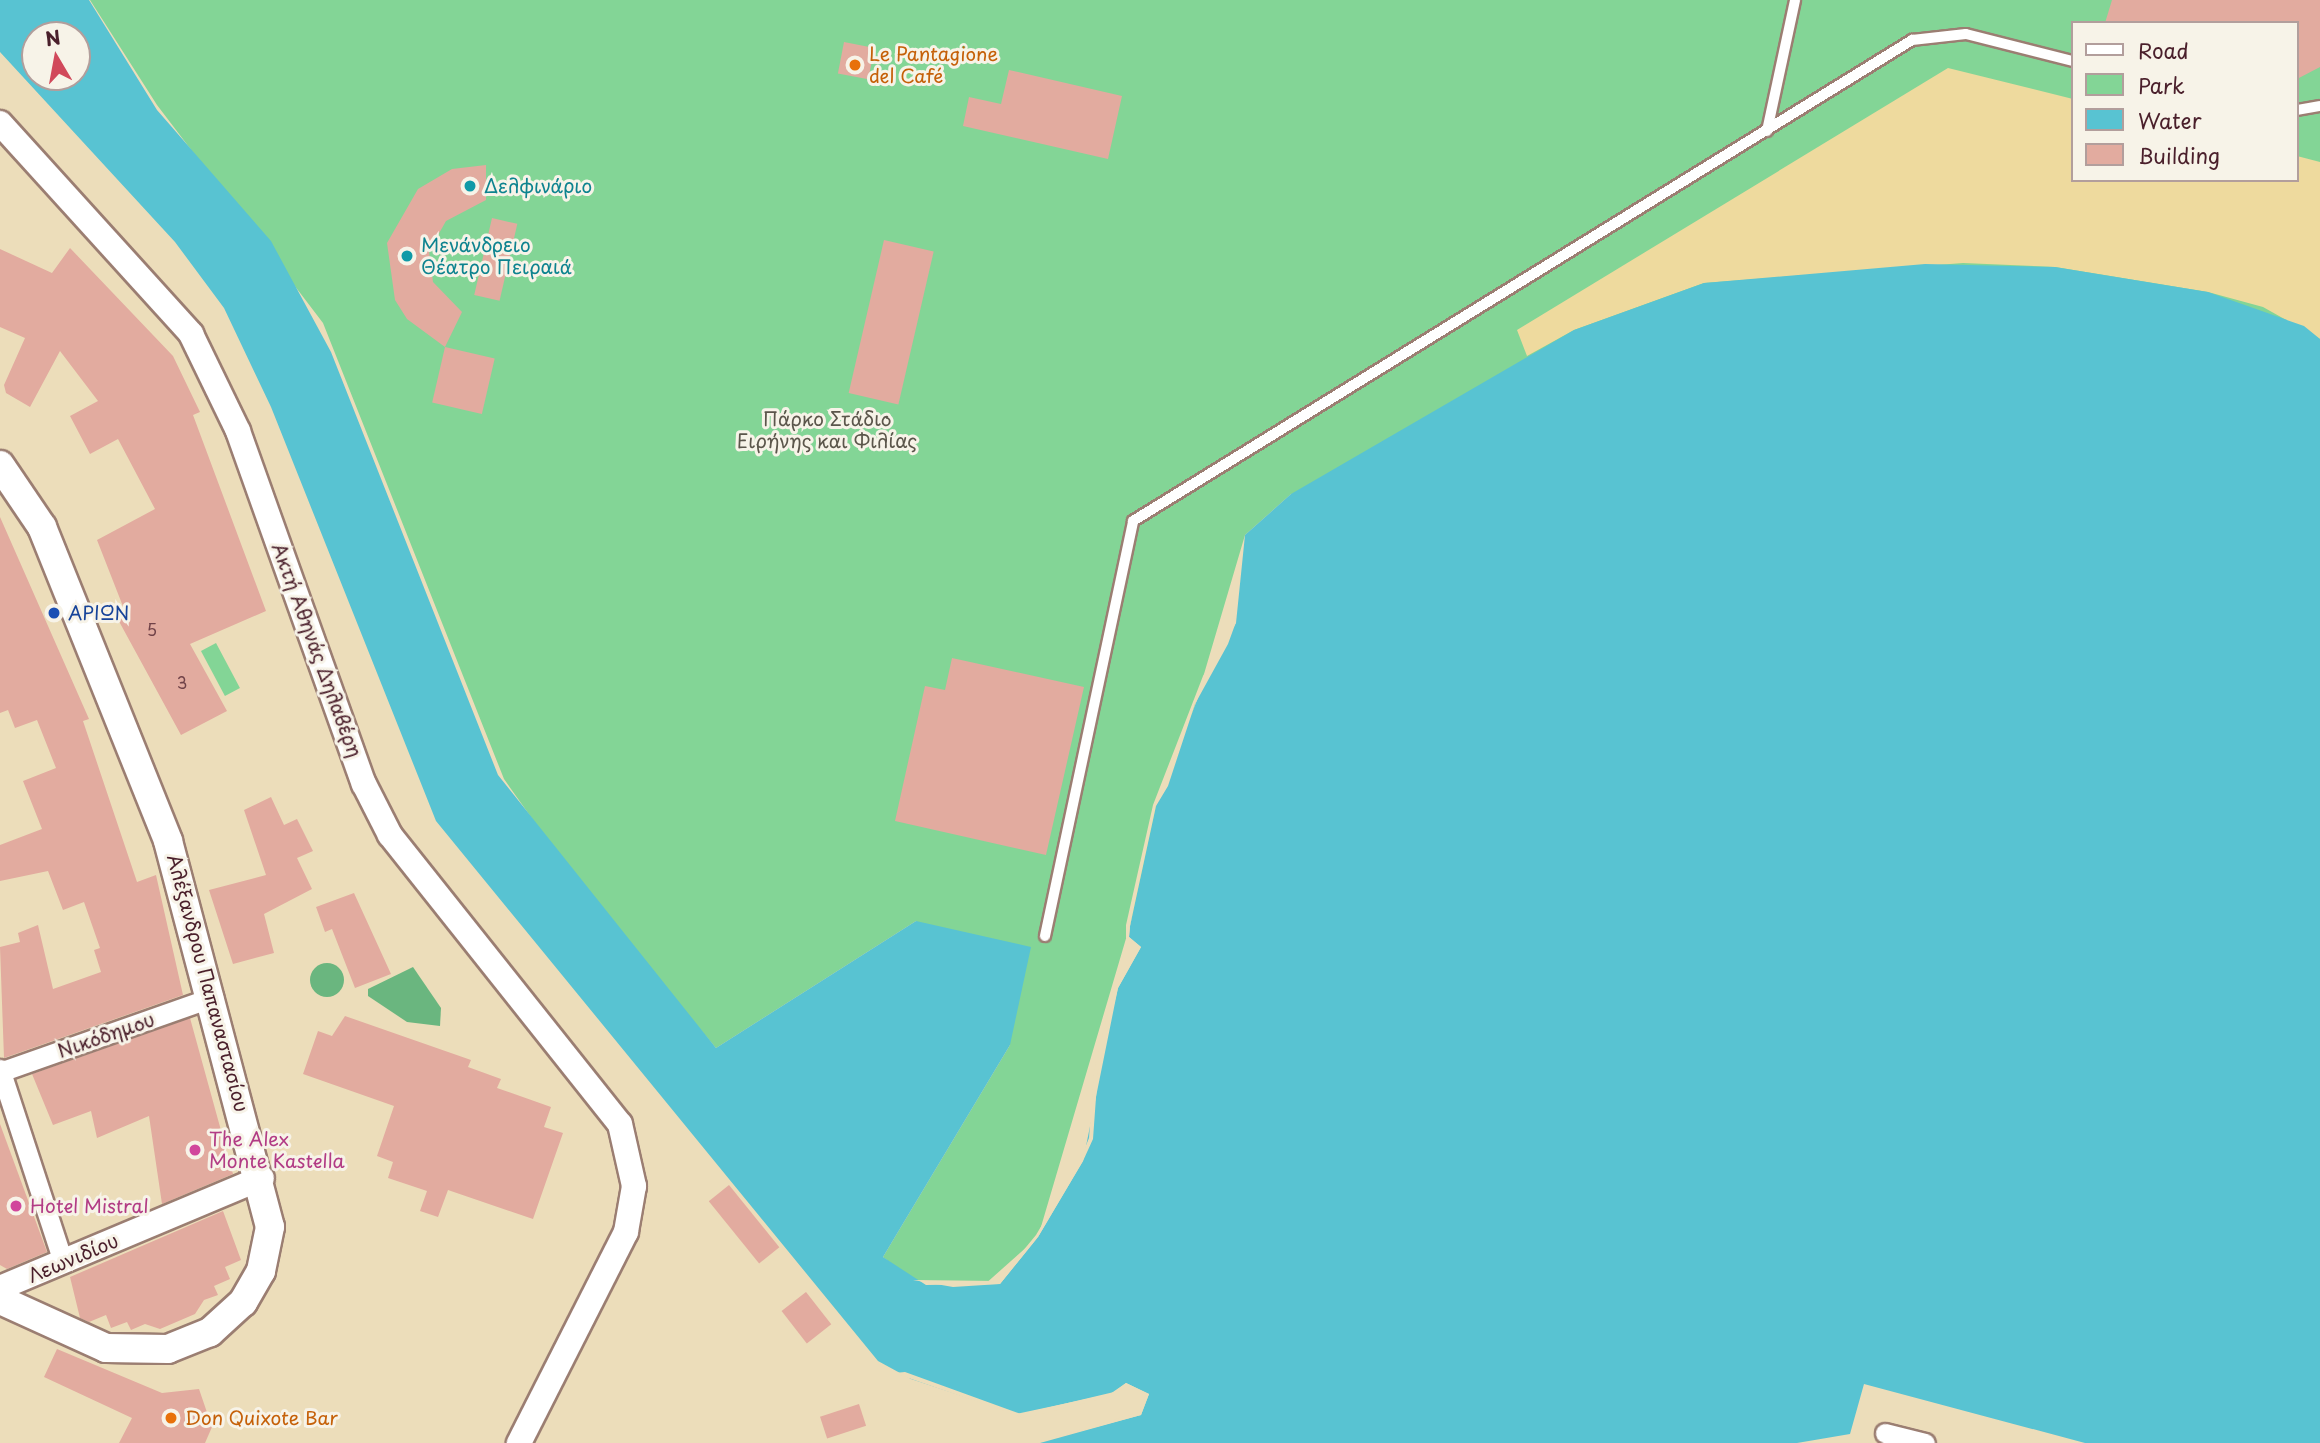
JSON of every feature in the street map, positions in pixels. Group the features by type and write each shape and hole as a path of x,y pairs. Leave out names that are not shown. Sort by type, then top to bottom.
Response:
{"main road":[{"name":"Αλέξανδρου Παπαναστασίου","path":"0,465 42,527 169,841 262,1178 270,1227 261,1271 237,1309 194,1341 150,1352 115,1350 0,1300"}],"street":[{"name":"Ακτή Αθηνάς Δηλαβέρη","path":"0,122 191,334 238,431 364,783 390,835 611,1108 626,1139 633,1178 621,1247 519,1443"},
{"name":"Νικόδημου","path":"0,1071 213,997"},
{"path":"0,1071 63,1262"},
{"name":"Λεωνιδίου","path":"0,1288 262,1178"},
{"path":"1885,1433 1925,1443"}],"lane":[{"path":"1766,131 1795,0"},
{"path":"1045,936 1133,521 1766,131 1929,35 1966,34 2072,61"},
{"path":"2299,110 2320,106"}],"green space":[{"name":"Πάρκο Στάδιο Ειρήνης και Φιλίας","path":"90,0 2320,0 2320,342 1291,494 1245,535 1038,1237 984,1285 913,1280 883,1257 1010,1045 916,921 716,1048 580,886 504,779 323,323 157,105"},
{"path":"216,643 240,688 225,696 201,651"},
{"path":"327,963 339,968 344,980 339,992 327,997 315,992 310,980 315,968"},
{"path":"413,967 441,1008 440,1026 407,1022 368,996 368,989"}],"sand":[{"path":"1948,68 2072,99 2072,182 2299,182 2299,157 2320,162 2320,339 2263,307 2208,292 2055,267 1963,263 1704,283 1574,330 1527,356 1517,330"}],"water":[{"path":"0,0 89,0 157,110 271,241 331,352 498,775 716,1048 916,921 1031,947 1010,1045 883,1257 926,1285 1000,1284 1038,1237 1083,1161 1118,988 1141,947 1129,937 1130,926 1156,806 1206,677 1236,623 1245,535 1291,494 1574,330 1704,283 1925,264 2055,267 2208,292 2304,326 2320,339 2320,1443 2085,1443 1864,1384 1850,1434 1797,1443 1040,1443 1141,1415 1149,1394 1126,1383 1110,1394 1016,1414 911,1379 878,1361 436,821 271,407 224,308 175,242 36,91 91,91 91,21 21,21 21,75 0,52"}],"pier":[{"path":"1231,600 1236,622 1228,644 1195,704 1168,786 1156,806 1130,926 1129,937 1141,947 1118,988 1098,1070 1093,1139 1083,1161 1038,1237 1000,1284 953,1287 913,1280 998,1281 1036,1235 1080,1160 1089,1138 1094,1070 1114,988 1137,948 1126,938 1126,925 1153,805 1203,676 1225,642"},
{"path":"905,1372 1021,1414 1114,1392 1126,1383 1149,1394 1141,1415 1036,1443 1139,1412 1146,1395 1127,1387 1115,1396 1024,1418 894,1373"}],"building":[{"path":"2112,0 2320,0 2320,67 2299,78 2299,21 2106,21"},
{"path":"844,42 874,48 868,79 838,73"},
{"path":"1009,70 1122,96 1108,159 963,126 969,97 1001,104"},
{"name":"Μενάνδρειο Θέατρο Πειραιά","path":"486,165 486,200 446,221 429,251 433,282 462,312 445,347 407,319 395,300 387,243 418,189 452,169"},
{"path":"492,218 517,224 500,301 474,295"},
{"path":"884,240 934,251 898,404 849,393"},
{"path":"70,248 173,356 200,412 193,415 266,611 190,644 227,711 181,735 115,614 124,609 97,540 155,509 118,439 90,454 70,416 98,401 60,351 30,407 6,393 4,385 25,338 0,327 0,249 52,273"},
{"path":"445,347 495,358 482,414 432,403"},
{"path":"0,517 89,719 83,721 137,882 156,875 183,995 4,1058 0,947 20,942 18,933 38,925 53,989 101,972 94,950 100,948 84,902 63,910 48,871 0,881 0,845 42,829 23,781 56,768 37,720 15,728 8,710 0,713"},
{"path":"952,658 1084,687 1046,855 895,821 925,686 945,690"},
{"path":"271,797 284,825 297,819 313,851 297,858 312,889 264,914 274,953 233,964 209,890 266,875 244,810"},
{"path":"354,893 391,974 355,988 332,929 325,932 316,907"},
{"path":"345,1016 471,1060 468,1067 501,1079 497,1088 551,1107 544,1127 563,1133 533,1219 448,1190 438,1217 420,1211 427,1191 388,1178 393,1162 377,1156 394,1106 303,1074 318,1031 332,1036"},
{"path":"190,1018 233,1174 162,1204 149,1116 97,1138 91,1111 53,1125 32,1074"},
{"name":"Hotel Mistral","path":"0,1124 47,1252 7,1269 0,1265"},
{"path":"729,1185 779,1247 759,1264 709,1201"},
{"path":"223,1211 241,1260 225,1267 230,1279 214,1286 218,1295 204,1300 195,1314 160,1329 145,1324 131,1330 127,1322 111,1328 106,1315 89,1322 80,1318 70,1277"},
{"path":"806,1292 831,1324 807,1343 782,1311"},
{"path":"57,1349 162,1393 199,1389 212,1427 205,1443 119,1443 132,1418 44,1377"},
{"path":"859,1404 866,1426 827,1439 820,1417"}],"place":[{"name":"Le Pantagione del Café","path":"855,65"},
{"name":"Δελφινάριο","path":"470,186"},
{"name":"Μενάνδρειο Θέατρο Πειραιά","path":"407,256"},
{"name":"ΑΡΙΩΝ","path":"54,613"},
{"name":"The Alex Monte Kastella","path":"195,1150"},
{"name":"Hotel Mistral","path":"16,1206"},
{"name":"Don Quixote Bar","path":"171,1418"}]}
